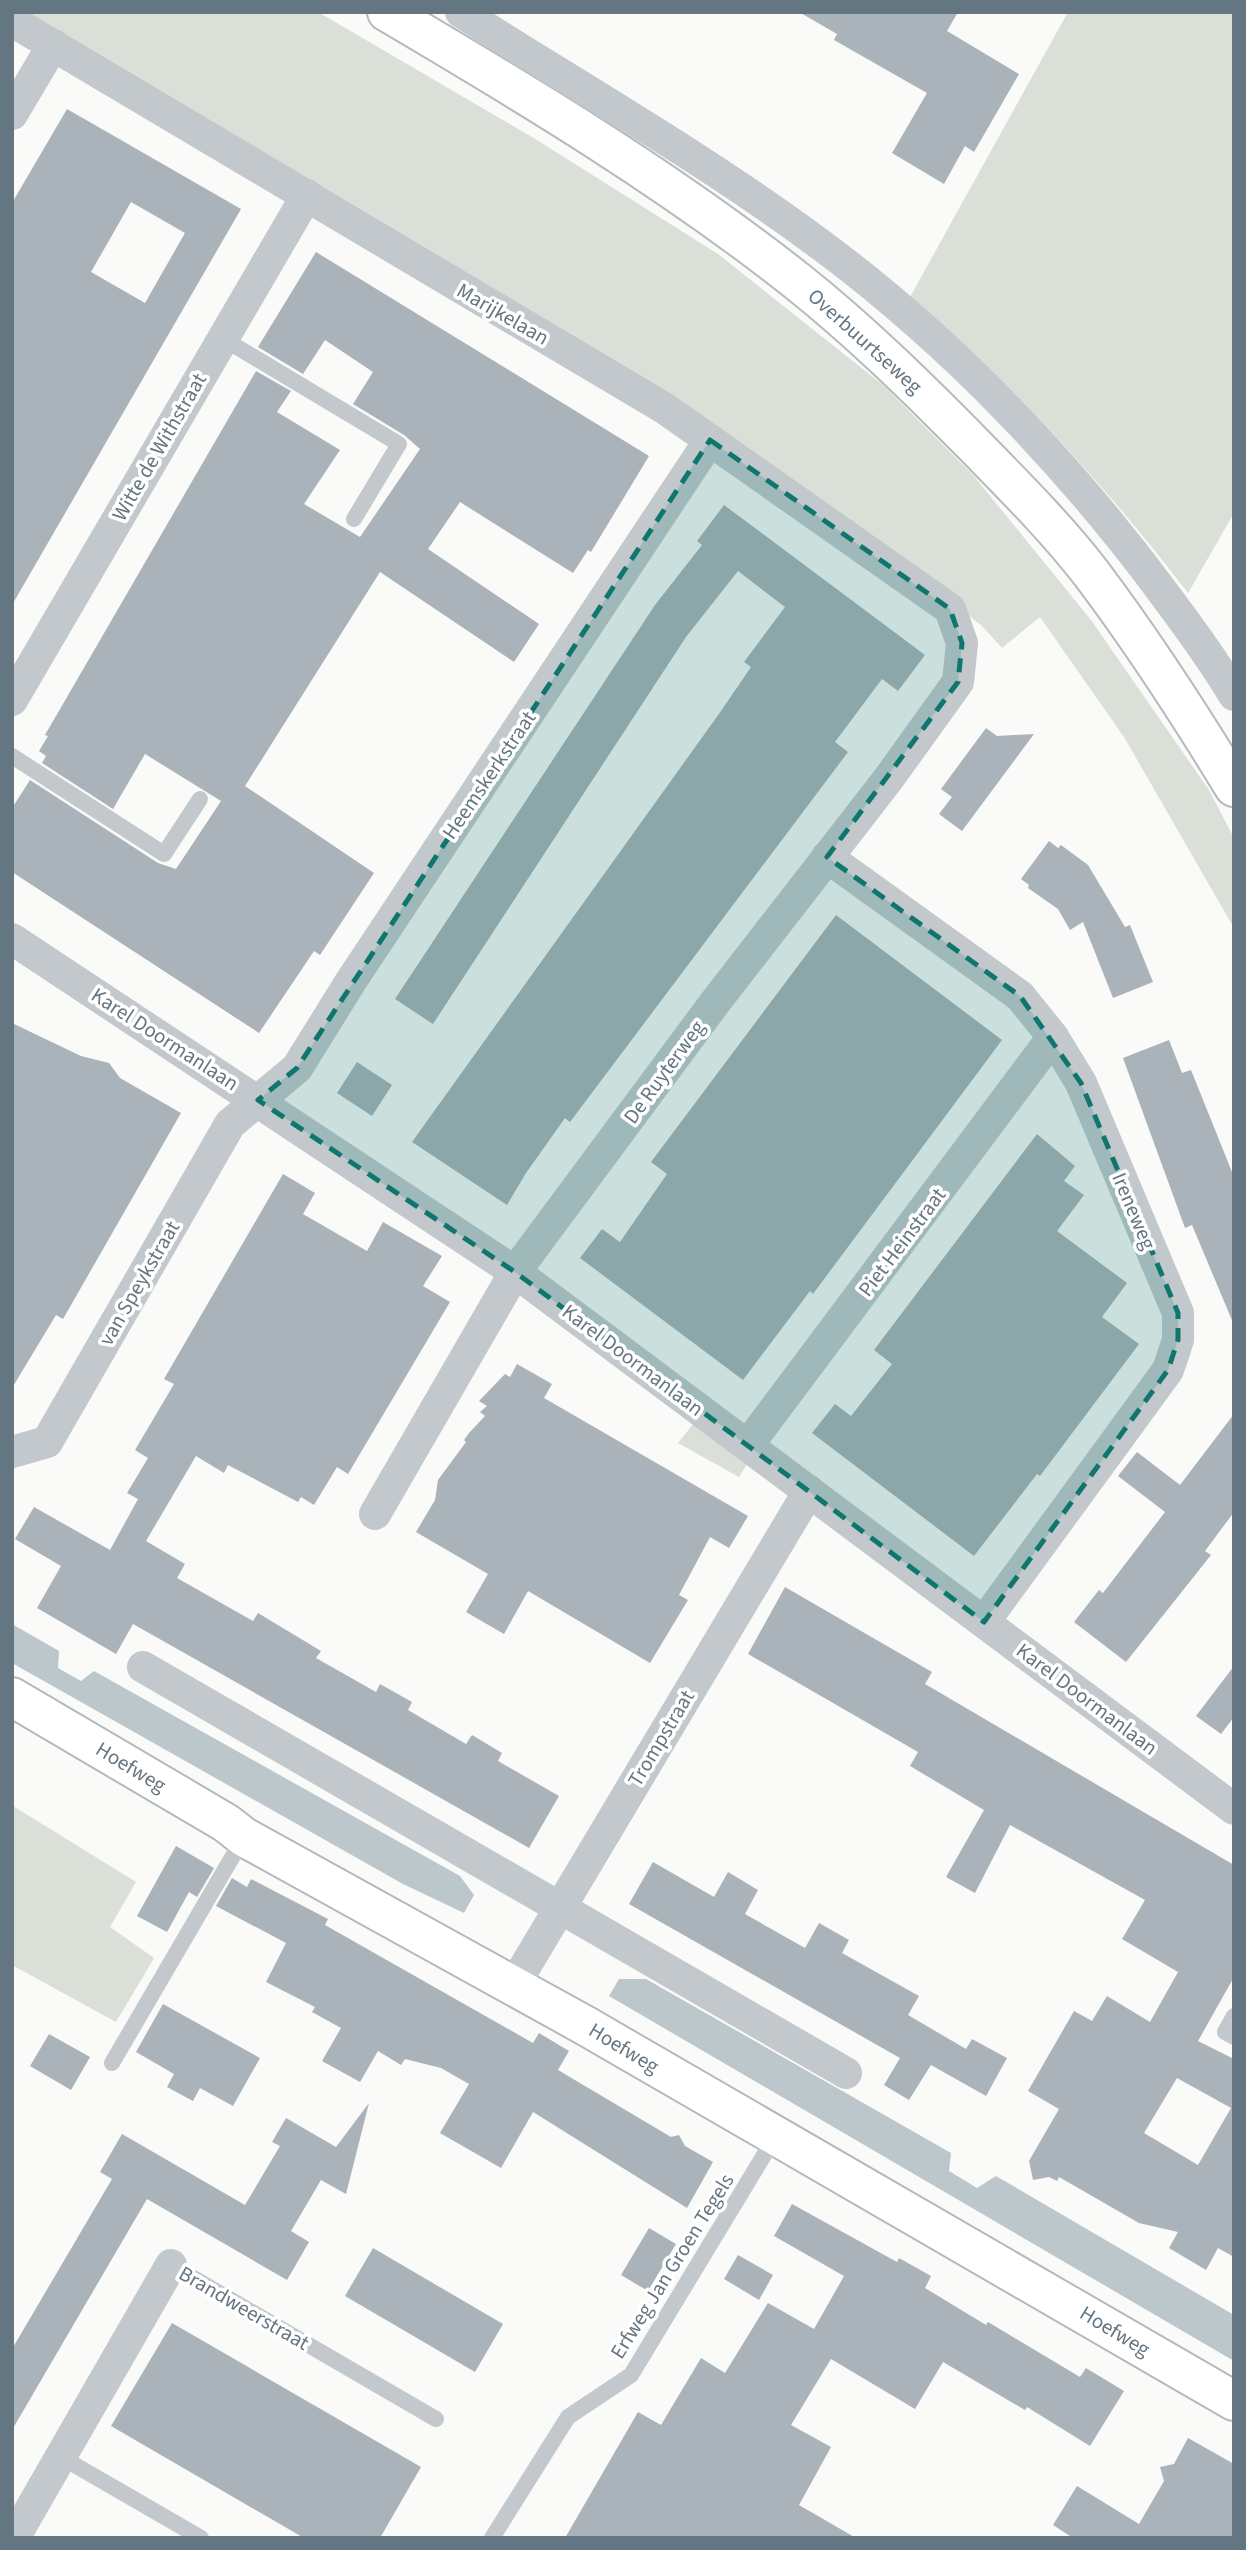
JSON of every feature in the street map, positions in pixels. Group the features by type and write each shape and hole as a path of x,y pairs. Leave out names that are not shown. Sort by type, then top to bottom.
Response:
{"street":[{"name":"Overbuurtseweg","path":"387,12 533,98 679,195 797,282 922,391 1011,482 1090,571 1170,683 1234,787"},
{"name":"Overbuurtseweg","path":"461,12 730,183 821,245 895,304 944,348 1039,443 1139,560 1219,670 1234,695"},
{"name":"Marijkelaan","path":"12,21 307,195 432,273 664,408 950,609 962,643"},
{"path":"12,114 53,45"},
{"name":"Witte de Withstraat","path":"12,700 307,195"},
{"name":"Heemskerkstraat","path":"258,1100 297,1068 351,981 710,440"},
{"name":"De Ruyterweg","path":"376,1514 515,1272 958,682 962,643"},
{"name":"Ireneweg","path":"827,857 1020,996 1053,1037 1081,1083 1178,1313 1178,1340 1168,1370 984,1622"},
{"name":"Karel Doormanlaan","path":"12,939 515,1272 1234,1809"},
{"name":"Piet Heinstraat","path":"748,1445 1053,1037"},
{"name":"van Speykstraat","path":"12,1452 47,1442 230,1124 258,1100"},
{"name":"Trompstraat","path":"514,1985 809,1491"},
{"path":"143,1667 846,2073"},
{"name":"Hoefweg","path":"12,1697 226,1823 244,1837 514,1985 1234,2402"},
{"name":"Brandweerstraat","path":"14,2538 171,2265"}],"lane":[{"path":"222,338 399,444 354,519"},
{"path":"12,756 164,855 200,799"},
{"path":"112,2063 244,1837"},
{"path":"1234,2016 1225,2032 1234,2037"},
{"name":"Erfweg Jan Groen Tegels","path":"492,2538 568,2417 631,2375 775,2137"},
{"name":"Brandweerstraat","path":"171,2265 436,2419"},
{"path":"61,2457 201,2538"}],"highlighted area":[{"path":"710,440 950,609 962,643 958,682 827,857 1020,996 1081,1083 1178,1313 1178,1340 1168,1370 984,1622 515,1272 258,1100 297,1068"}],"shaded area":[{"path":"24,12 318,12 532,137 718,254 883,385 973,475 1091,620 1209,790 1234,838 1234,928 1124,737 1040,617 1002,648 981,625 849,524 656,389 370,215"},
{"path":"1068,12 1234,12 1234,513 1188,593 1124,514 1057,438 986,365 910,297"},
{"path":"694,1423 747,1464 739,1477 678,1443"},
{"path":"12,1624 59,1651 58,1668 81,1681 94,1671 460,1876 474,1895 464,1913 403,1884 12,1663"},
{"path":"13,1806 136,1882 110,1927 154,1958 116,2022 12,1965"},
{"path":"619,1979 646,1979 951,2153 949,2171 977,2188 996,2176 1234,2315 1234,2361 609,1996"}],"building":[{"path":"799,12 958,12 947,31 1019,74 974,152 965,146 944,184 892,153 927,93 834,40 837,34"},
{"path":"67,109 241,209 12,605 12,203","holes":["131,202 185,233 145,303 91,272"]},
{"path":"316,252 649,456 591,552 588,550 573,573 460,502 428,549 539,624 514,662 380,572 245,786 374,873 320,955 314,951 259,1033 12,872 12,808 30,780 158,863 176,869 221,801 145,754 113,809 42,763 46,756 39,751 48,736 45,735 256,371 291,391 277,412 340,450 304,504 360,537 420,449 404,435 353,404 373,372 325,340 303,374 258,347"},
{"path":"724,505 925,655 898,691 882,679 835,742 848,752 570,1122 565,1118 507,1205 412,1142 721,711 751,667 744,662 785,607 738,571 686,637 433,1024 395,999 655,605 702,545 697,541"},
{"path":"986,728 997,736 1034,734 962,831 939,814 952,797 941,789"},
{"path":"1049,841 1058,848 1061,845 1088,865 1125,927 1130,925 1153,982 1113,998 1083,922 1070,930 1058,909 1028,888 1029,885 1021,879"},
{"path":"836,915 1002,1040 813,1294 810,1291 743,1380 580,1258 602,1229 620,1242 667,1174 651,1162"},
{"path":"12,1023 81,1056 109,1063 120,1078 181,1113 63,1319 56,1315 12,1388"},
{"path":"1169,1040 1182,1073 1191,1070 1234,1177 1234,1325 1192,1225 1185,1228 1123,1058"},
{"path":"357,1062 392,1085 372,1116 337,1093"},
{"path":"1037,1134 1075,1166 1064,1181 1084,1195 1057,1231 1127,1283 1102,1317 1139,1344 1040,1476 1037,1474 974,1556 812,1433 835,1404 851,1416 892,1364 874,1350"},
{"path":"283,1174 315,1193 303,1214 367,1251 383,1222 442,1256 423,1286 450,1302 348,1474 337,1467 314,1505 301,1497 298,1502 228,1465 224,1473 196,1456 146,1541 185,1564 177,1578 253,1621 258,1613 321,1651 316,1658 376,1692 380,1684 412,1702 408,1710 466,1744 472,1735 502,1753 498,1761 559,1796 529,1848 133,1624 116,1654 37,1608 61,1566 15,1539 34,1507 110,1550 138,1499 127,1493 148,1458 135,1450 174,1384 164,1379"},
{"path":"517,1364 552,1384 544,1398 748,1516 729,1548 710,1537 679,1595 688,1600 650,1663 528,1591 504,1634 466,1612 488,1574 416,1532 435,1500 438,1480 466,1442 464,1440 469,1433 485,1416 480,1412 487,1406 479,1401 505,1374 510,1377"},
{"path":"1234,1414 1234,1512 1205,1551 1211,1555 1126,1662 1074,1622 1099,1590 1103,1593 1165,1512 1118,1476 1137,1452 1180,1485"},
{"path":"785,1587 932,1672 925,1684 1234,1865 1234,1977 1198,2041 1234,2059 1234,2257 1218,2248 1206,2270 1169,2248 1178,2232 1139,2223 1059,2177 1057,2181 1049,2177 1033,2180 1029,2161 1059,2109 1028,2091 1074,2011 1092,2021 1107,1996 1150,2022 1178,1972 1122,1939 1145,1900 1010,1825 975,1893 946,1877 984,1810 910,1766 918,1752 748,1654","holes":["1177,2078 1231,2108 1198,2165 1144,2133"]},
{"path":"1234,1666 1234,1717 1221,1734 1196,1716"},
{"path":"176,1846 214,1868 197,1897 189,1892 167,1932 137,1916"},
{"path":"653,1862 714,1897 728,1872 758,1890 745,1914 805,1948 819,1923 849,1940 842,1953 919,1996 908,2015 966,2049 972,2039 1007,2058 986,2096 931,2065 909,2100 884,2085 900,2058 629,1904"},
{"path":"232,1878 247,1887 251,1879 328,1919 325,1925 533,2043 539,2033 569,2051 558,2070 671,2137 679,2135 685,2146 713,2162 687,2208 533,2112 501,2168 440,2133 469,2084 441,2068 405,2059 401,2065 378,2051 360,2082 322,2061 341,2028 312,2012 315,2007 266,1982 286,1943 216,1906"},
{"path":"163,2004 260,2058 233,2106 200,2088 193,2101 167,2087 174,2074 136,2052"},
{"path":"49,2034 90,2057 71,2090 30,2066"},
{"path":"369,2103 346,2194 321,2180 291,2231 309,2242 287,2280 147,2199 12,2430 12,2349 112,2179 100,2172 122,2134 245,2205 280,2146 272,2142 286,2118 336,2147"},
{"path":"792,2204 897,2262 899,2258 931,2276 925,2288 986,2325 988,2322 1080,2377 1086,2368 1124,2391 1090,2446 1027,2407 1025,2410 943,2362 915,2409 831,2359 791,2425 831,2447 799,2505 856,2538 565,2538 638,2412 661,2425 701,2358 725,2373 768,2303 814,2329 844,2276 774,2236"},
{"path":"649,2228 676,2244 648,2291 621,2275"},
{"path":"373,2248 503,2324 475,2372 345,2296"},
{"path":"738,2255 773,2275 759,2300 724,2279"},
{"path":"172,2323 421,2467 380,2538 304,2538 111,2426"},
{"path":"1188,2438 1234,2464 1234,2538 1073,2538 1053,2525 1077,2486 1139,2524 1164,2481 1160,2467 1174,2464"}]}
